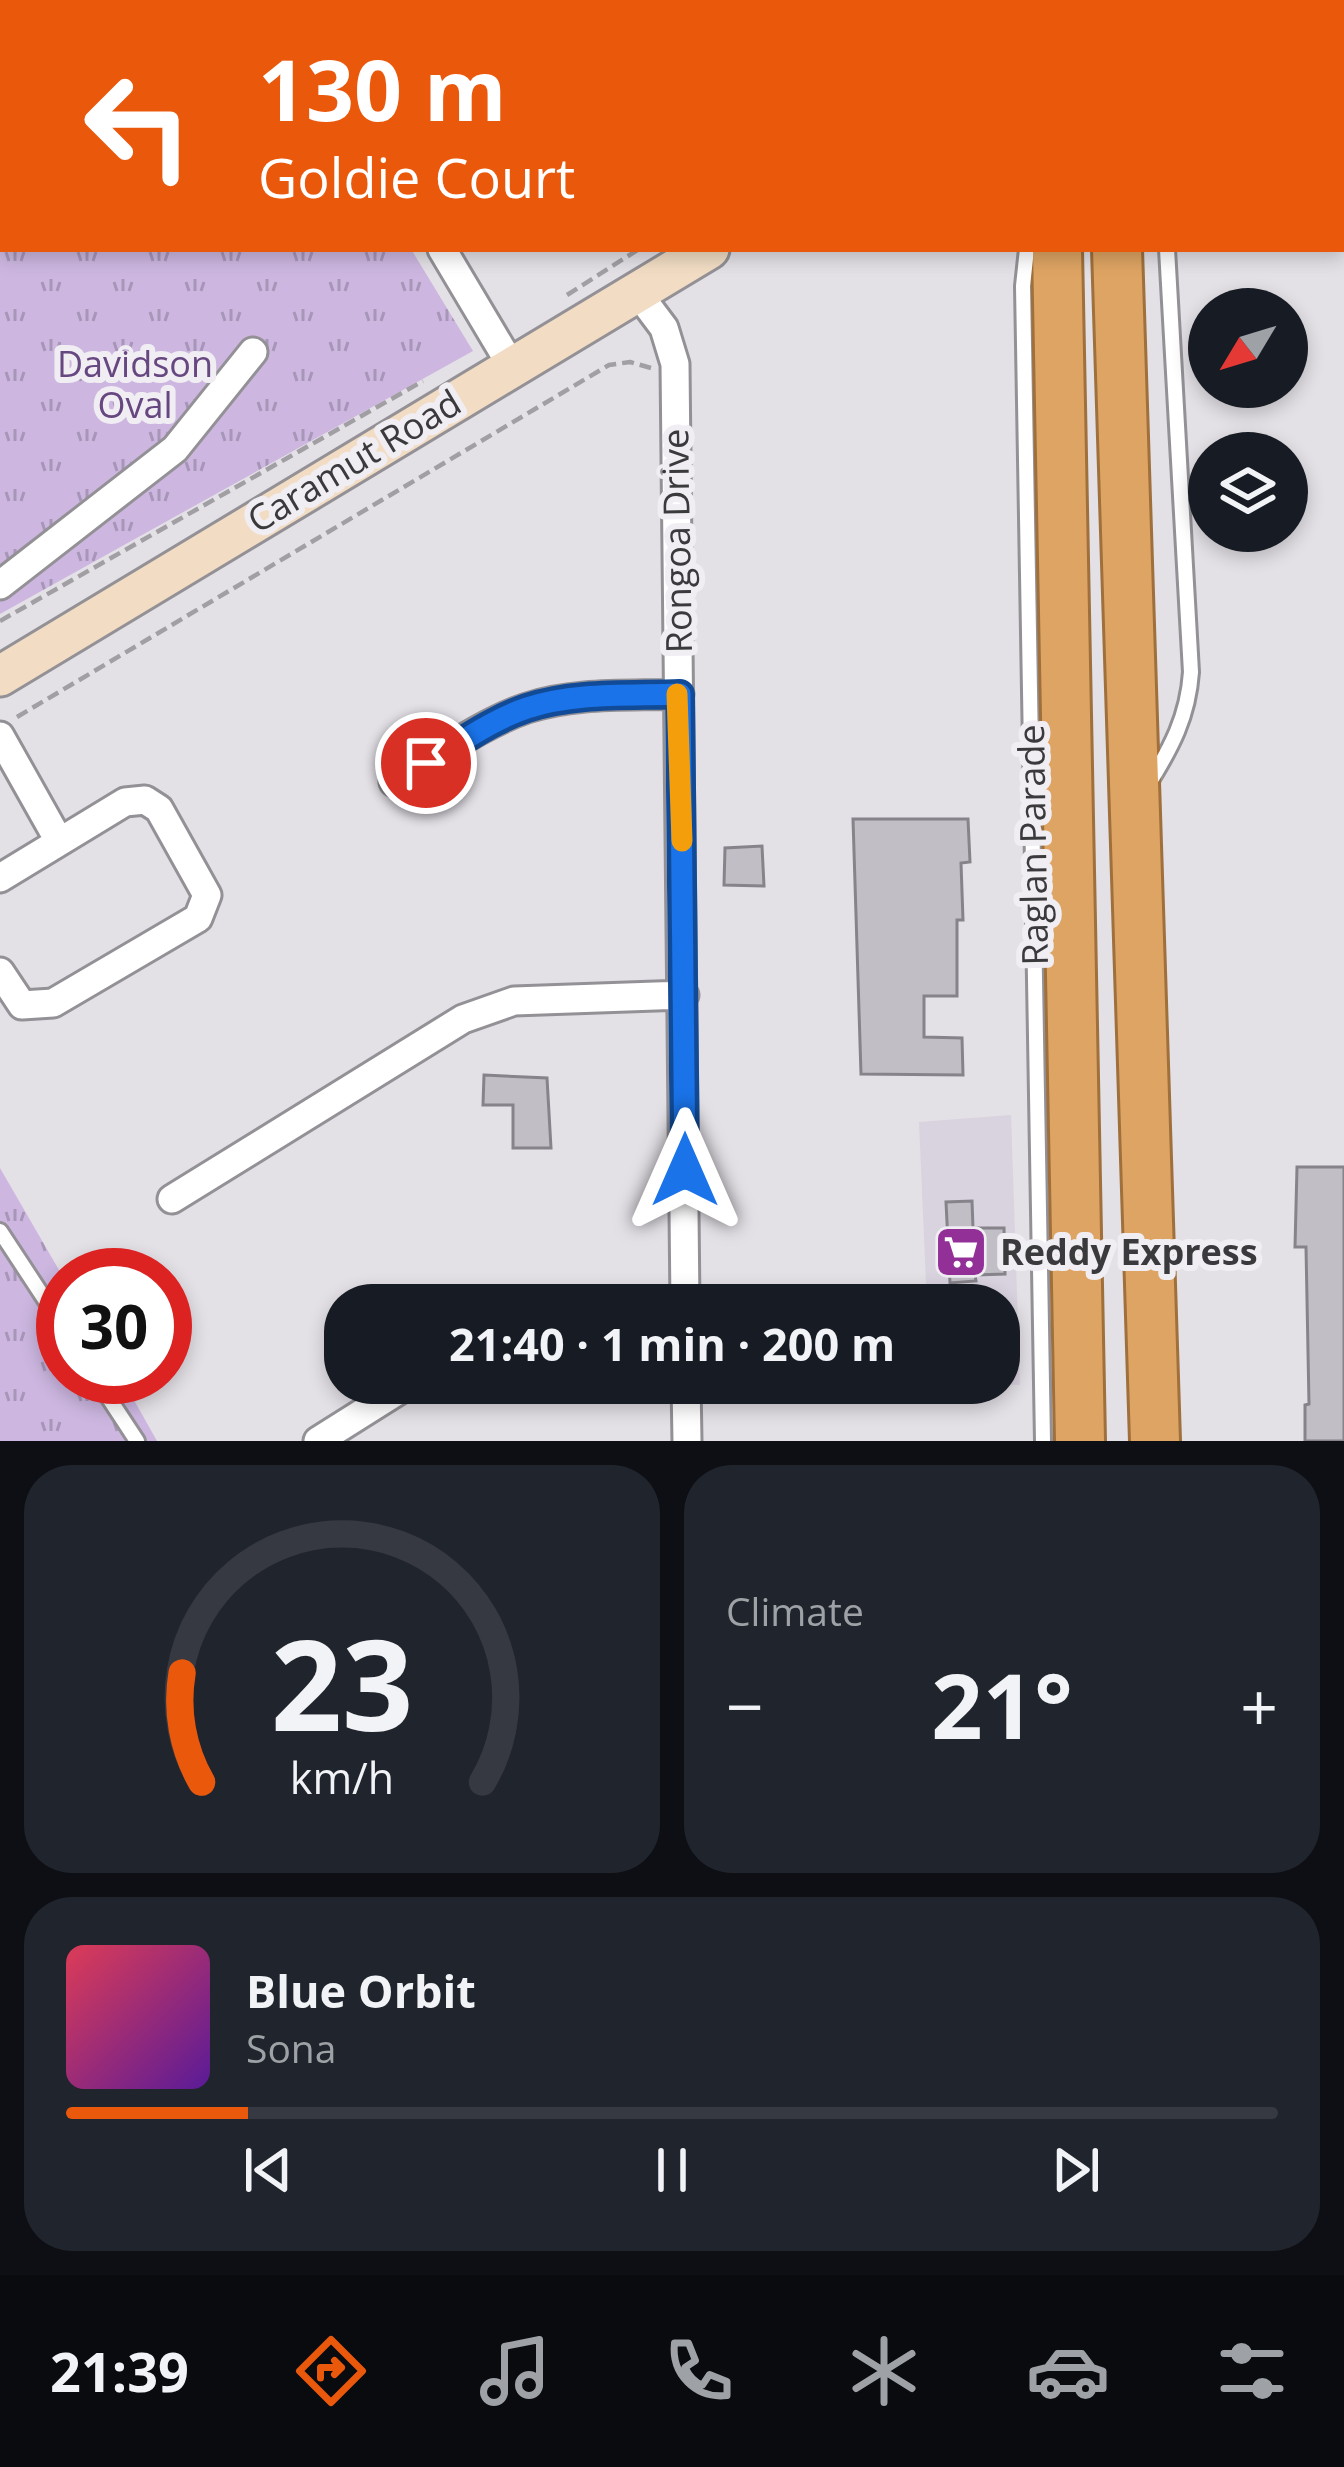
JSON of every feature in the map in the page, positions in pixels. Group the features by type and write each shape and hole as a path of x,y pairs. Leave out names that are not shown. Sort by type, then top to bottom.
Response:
{"highway":[{"name":"Raglan Parade","path":"1057,252 1080,1441"},
{"path":"1117,252 1155,1441"}],"main road":[{"name":"Caramut Road","path":"0,676 704,252"}],"street":[{"path":"444,252 511,365"},
{"name":"Rongoa Drive","path":"637,292 664,328 675,364 685,1284"},
{"path":"0,585 175,449 253,352"},
{"path":"394,782 490,724 529,707 573,699 680,694"},
{"path":"7,747 59,841"},
{"path":"0,878 125,802 145,800 159,808 208,895 198,919 52,1003 22,1005 0,972"},
{"path":"172,1199 463,1019 514,1001 684,995"},
{"path":"318,1441 377,1404"},
{"path":"686,1404 687,1441"}],"lane":[{"name":"Raglan Parade","path":"1027,252 1022,286 1043,1441"},
{"path":"1138,802 1179,734 1189,698 1168,252"},
{"path":"0,1231 36,1286"},
{"path":"113,1404 137,1441"}],"path":[{"path":"565,296 634,252"},
{"path":"7,747 23,754 15,734 17,716 608,365 630,362 652,369 662,379 676,423"},
{"path":"0,621 434,375"}],"shaded area":[{"path":"1011,1115 1017,1284 926,1284 919,1122"}],"green space":[{"name":"Davidson Oval","path":"0,252 413,252 473,351 0,614"},
{"path":"0,1168 46,1248 36,1248 36,1404 136,1404 157,1441 0,1441"}],"building":[{"path":"853,819 968,819 970,862 961,863 963,920 957,920 957,996 924,996 924,1037 962,1038 963,1075 861,1074"},
{"path":"762,846 764,886 724,885 725,848"},
{"path":"484,1075 547,1078 551,1148 513,1148 513,1105 483,1105"},
{"path":"1297,1167 1344,1167 1344,1441 1305,1441 1305,1405 1309,1404 1306,1247 1295,1247"},
{"name":"Reddy Express","path":"972,1201 973,1228 1004,1228 1005,1274 975,1275 976,1281 950,1283 946,1202"}],"slow traffic":[{"path":"677,694 682,841"}],"place":[{"name":"Reddy Express","path":"961,1252"}],"route":[{"path":"426,763 490,724 529,707 573,699 680,694 685,1170"}]}
